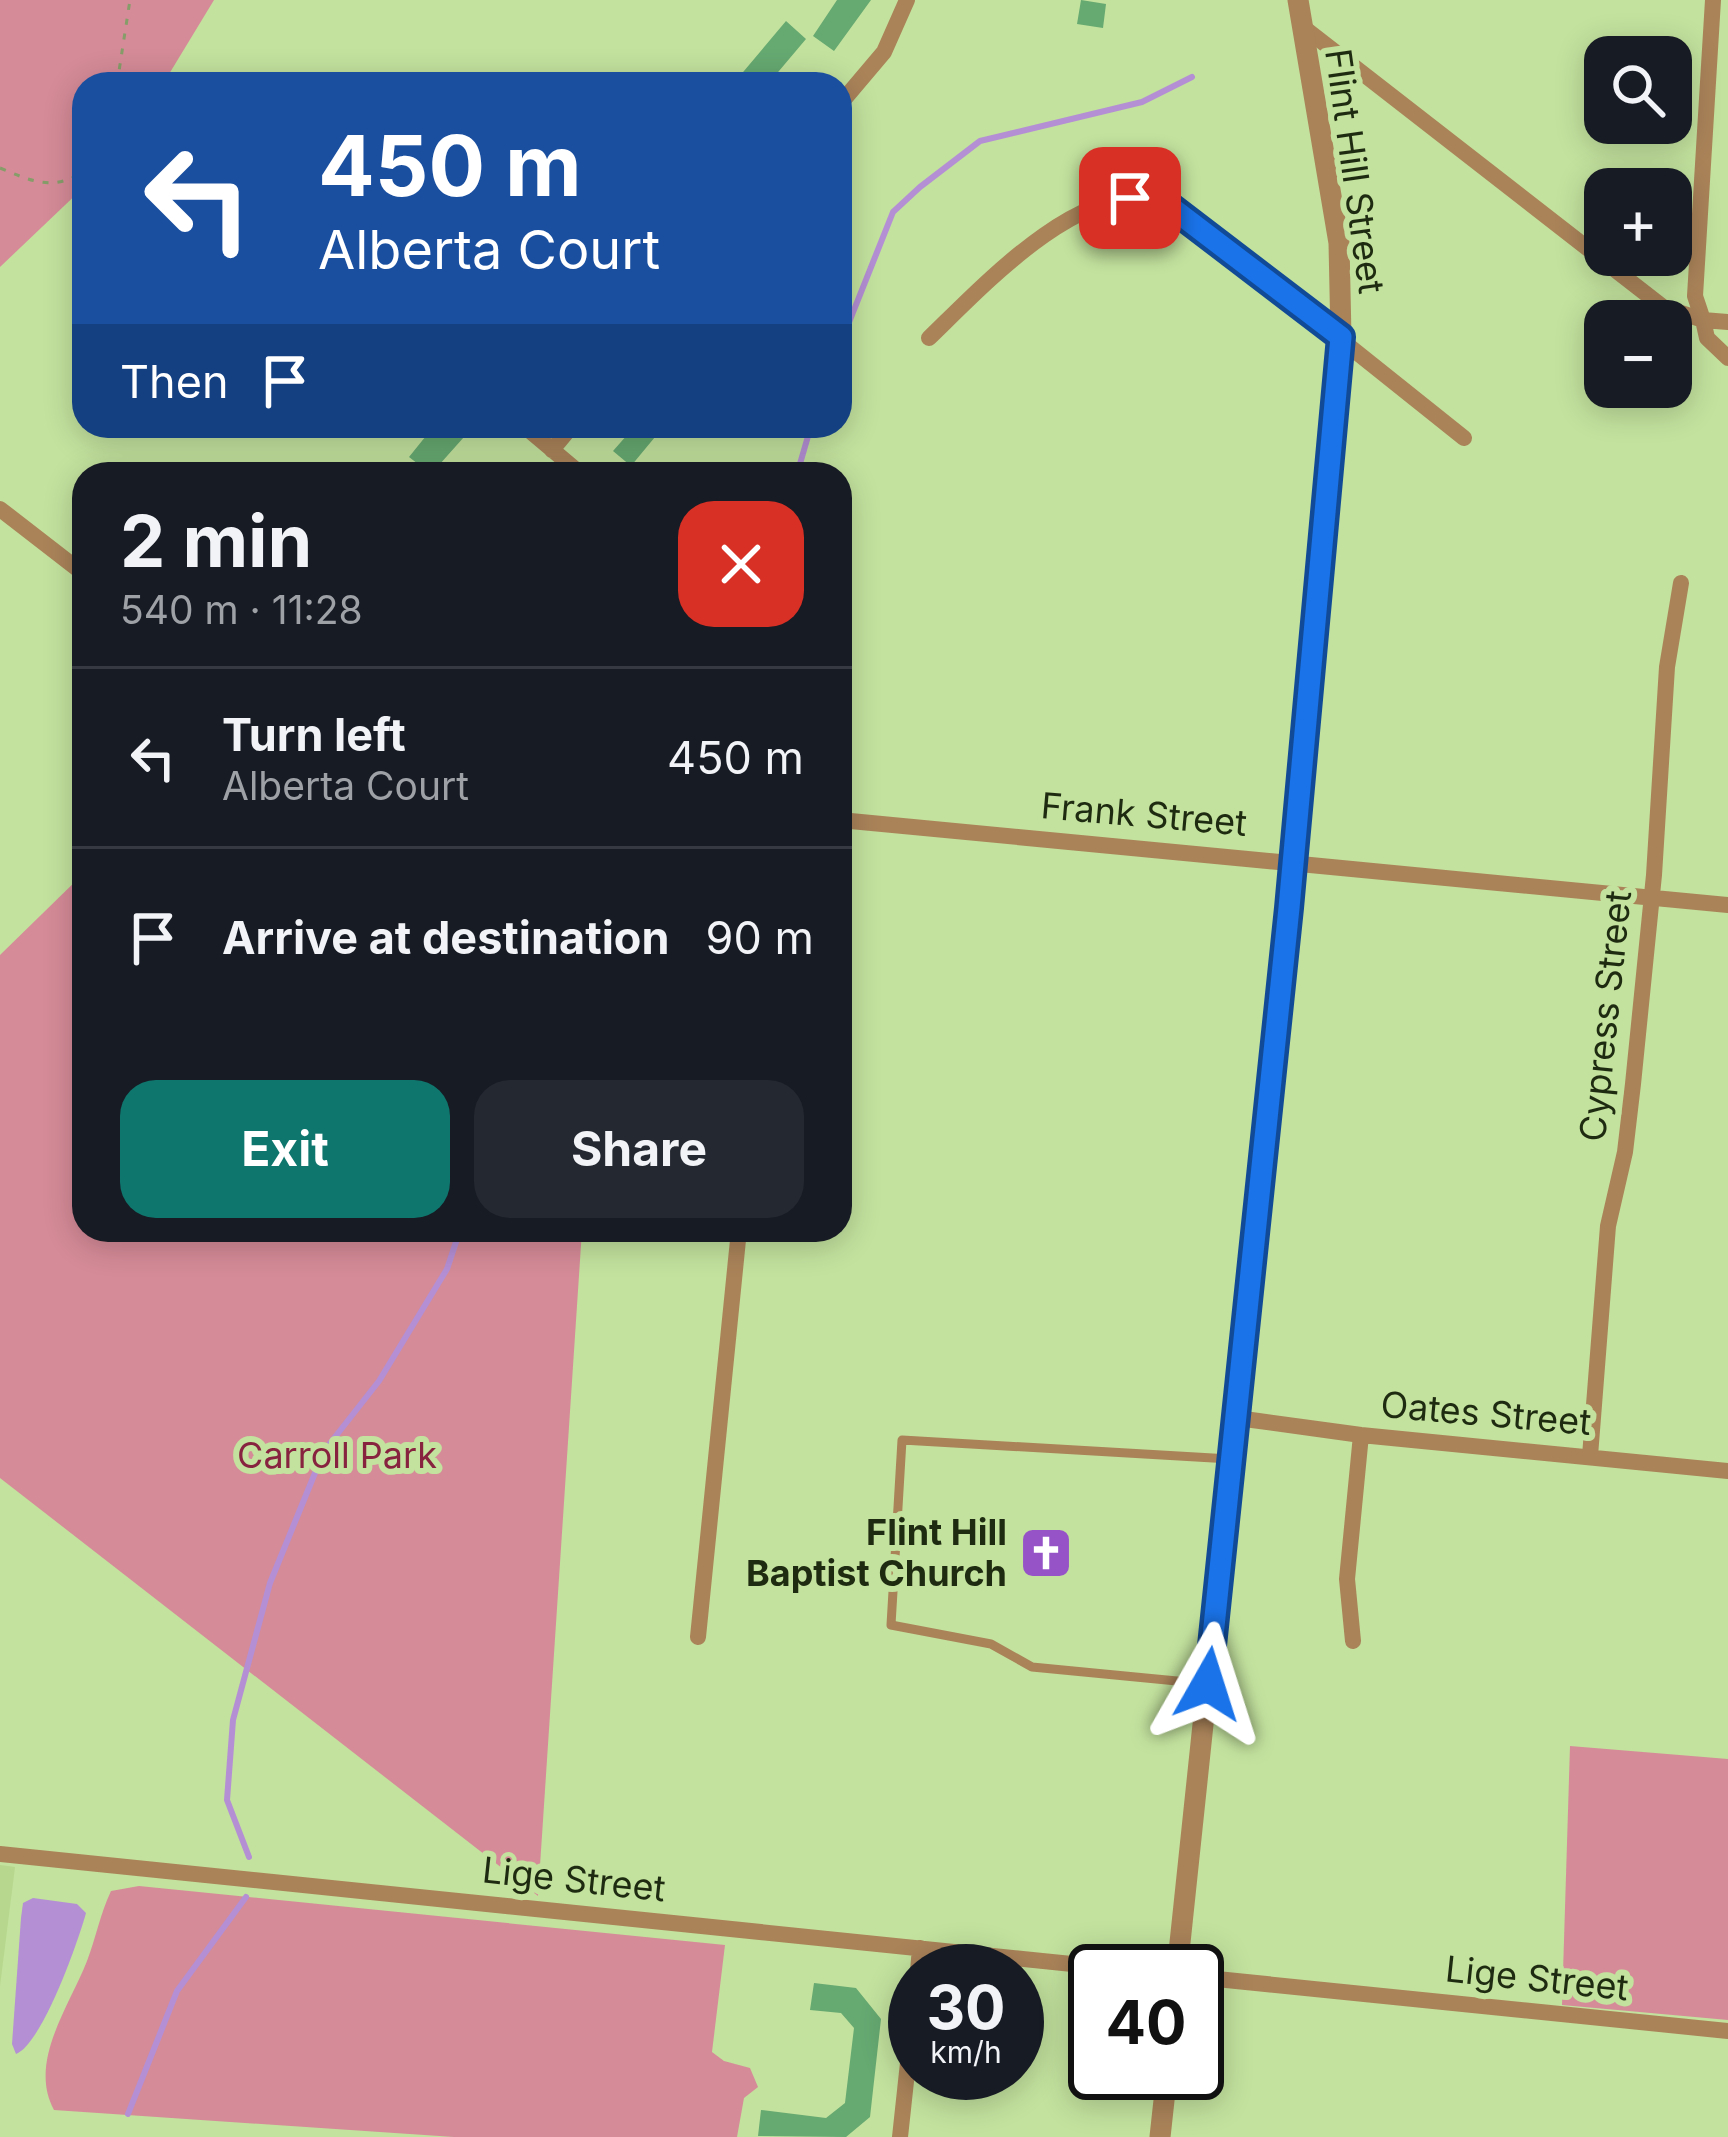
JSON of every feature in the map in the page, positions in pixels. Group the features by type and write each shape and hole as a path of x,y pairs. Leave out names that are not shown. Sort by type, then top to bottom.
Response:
{"street":[{"path":"852,90 884,52 907,0"},
{"name":"Flint Hill Street","path":"1180,1944 1294,862 1341,337 1339,243 1298,0"},
{"path":"1714,0 1695,296 1707,338 1728,358"},
{"path":"1303,27 1663,307 1703,320 1728,322"},
{"path":"929,338 1040,240 1088,210 1130,198 1158,200 1341,337 1465,438"},
{"path":"538,438 566,462"},
{"path":"553,450 562,438"},
{"path":"0,509 72,565"},
{"name":"Cypress Street","path":"1590,1456 1608,1226 1625,1151 1652,896 1667,667 1682,583"},
{"name":"Frank Street","path":"852,821 1728,904"},
{"path":"698,1636 738,1242"},
{"name":"Oates Street","path":"1238,1418 1361,1435 1728,1471"},
{"path":"1353,1641 1347,1579 1361,1435"},
{"name":"Lige Street","path":"0,1853 888,1945"},
{"name":"Lige Street","path":"1224,1980 1728,2031"},
{"path":"900,2137 904,2100"},
{"path":"1160,2137 1164,2100"}],"lane":[{"path":"1208,1684 1032,1667 991,1643 891,1625 902,1440 1233,1460"}],"path":[{"path":"120,72 130,0"},
{"path":"0,167 33,182 53,185 72,179"}],"shaded area":[{"path":"0,1865 15,1867 0,1986"},
{"path":"33,1898 77,1904 86,1913 47,2013 16,2054 12,2044 21,1918 23,1903"}],"green space":[{"path":"0,0 214,0 170,72 72,72 72,198 0,267"},
{"name":"Carroll Park","path":"72,885 72,1242 581,1242 538,1896 0,1478 0,955"},
{"path":"1570,1746 1728,1759 1728,2020 1562,2005"},
{"path":"139,1886 725,1945 712,2052 724,2061 750,2068 758,2087 744,2098 737,2137 454,2137 54,2110 46,2073 54,2035 111,1891"}],"building":[{"path":"837,0 871,0 834,51 813,36"},
{"path":"1081,0 1106,4 1103,28 1077,24"},
{"path":"786,21 806,39 778,72 743,72"},
{"path":"424,438 463,438 442,462 415,462 409,457"},
{"path":"624,438 654,438 634,462 626,462 613,451"},
{"path":"814,1983 856,1988 881,2019 870,2117 846,2137 758,2136 761,2110 826,2118 845,2103 854,2028 841,2013 810,2010"}],"waterway":[{"path":"852,315 893,212 980,141 1142,102 1192,77"},
{"path":"800,462 808,438"},
{"path":"249,1857 227,1800 233,1720 270,1583 324,1451 379,1381 447,1269 456,1242"},
{"path":"128,2114 177,1991 246,1897"}],"place":[{"name":"Flint Hill Baptist Church","path":"1046,1553"}],"route":[{"path":"1130,198 1158,200 1172,208 1341,337 1289,908 1208,1684"}]}
